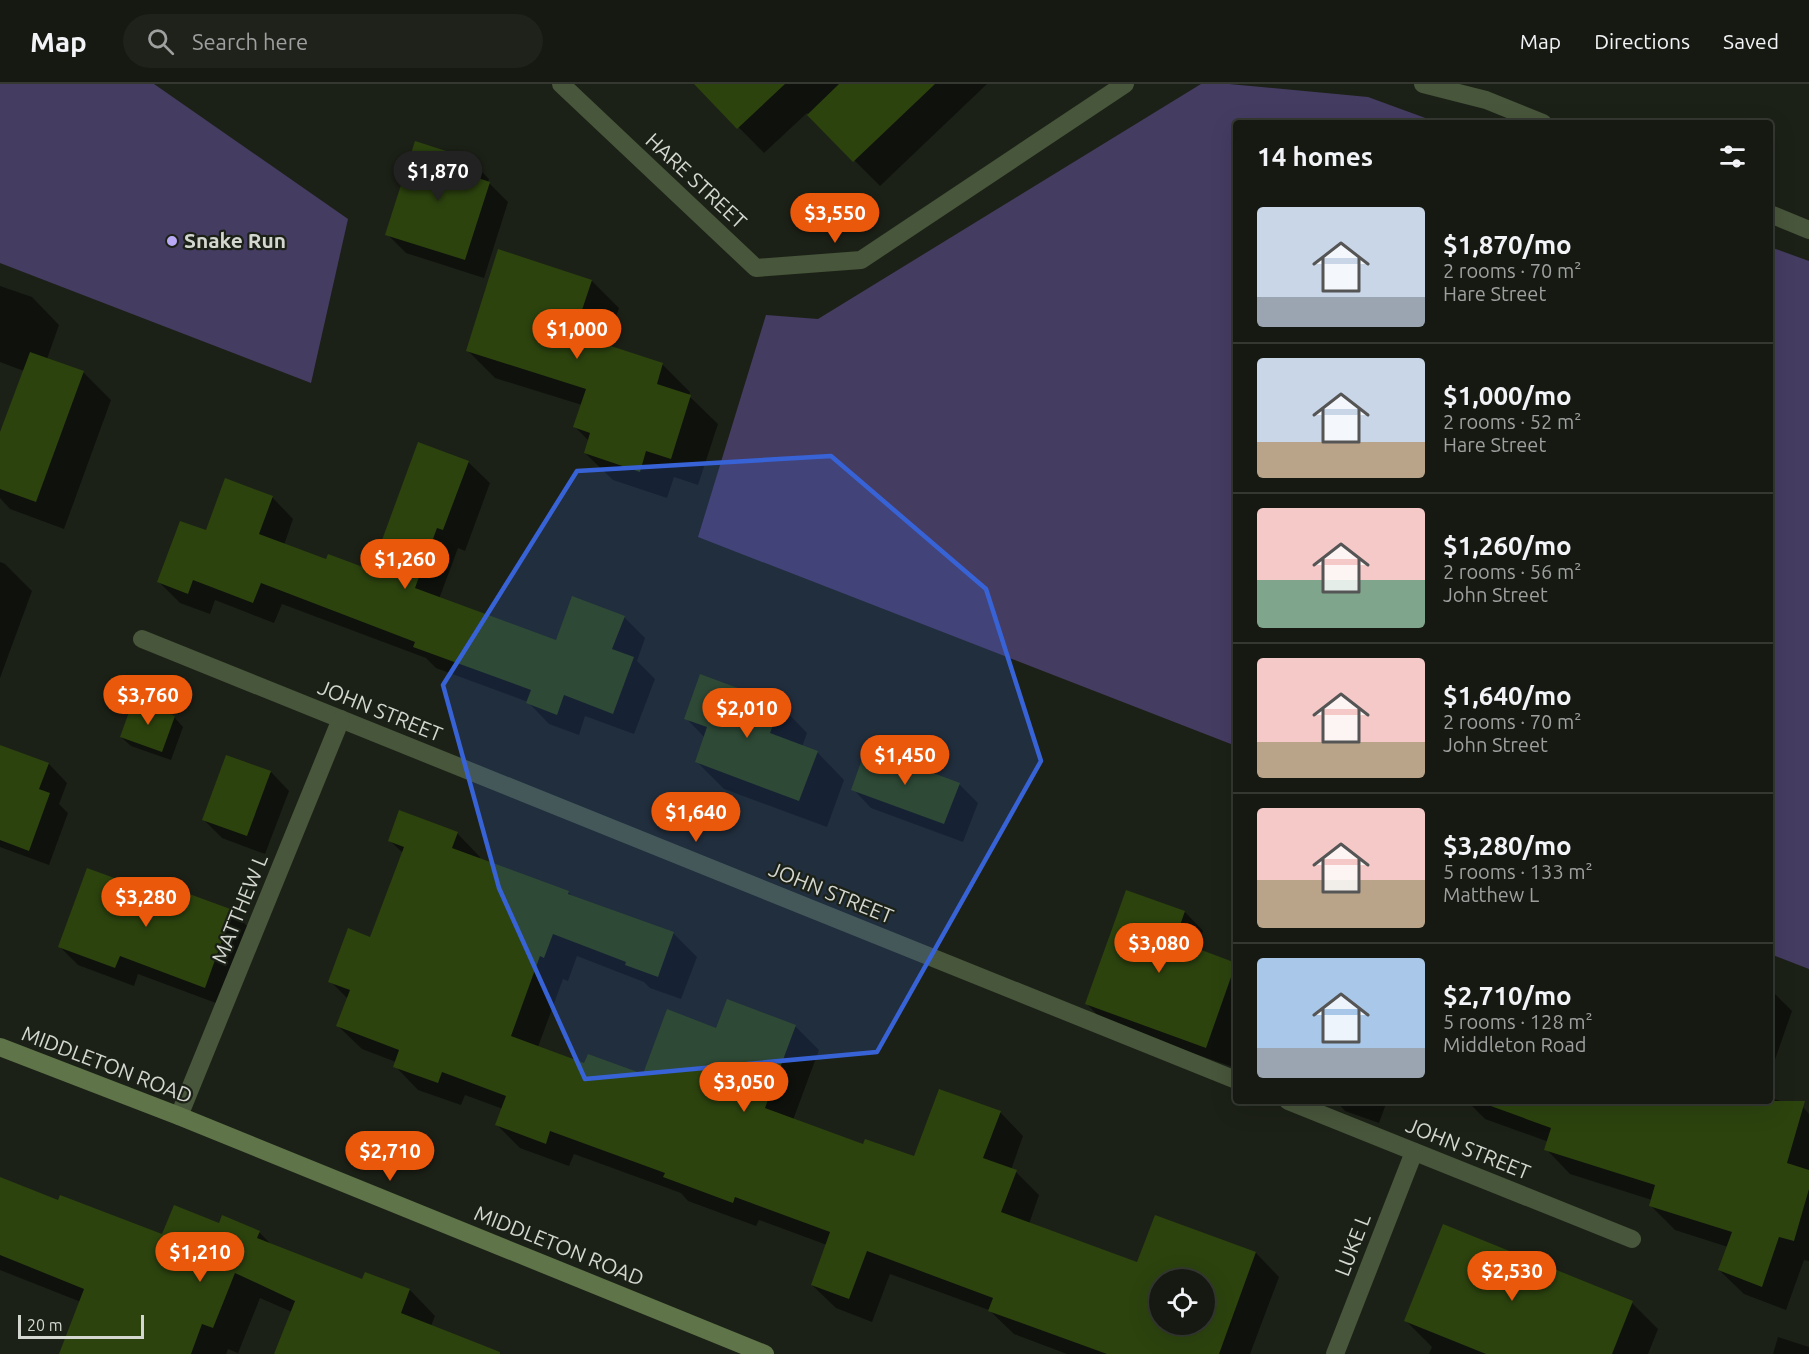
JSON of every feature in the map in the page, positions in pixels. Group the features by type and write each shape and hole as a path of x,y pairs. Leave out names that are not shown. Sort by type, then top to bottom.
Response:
{"main road":[{"name":"MIDDLETON ROAD","path":"0,1047 179,1116 765,1354"}],"street":[{"name":"HARE STREET","path":"561,84 756,268 861,260 1125,84"},
{"path":"1423,84 1486,100 1536,120"},
{"path":"1773,215 1809,230"},
{"name":"JOHN STREET","path":"142,639 1233,1079"},
{"name":"MATTHEW L","path":"179,1116 341,719"},
{"name":"JOHN STREET","path":"1295,1104 1632,1239"},
{"name":"LUKE L","path":"1335,1354 1414,1152"}],"highlighted area":[{"path":"831,456 986,589 1041,761 877,1052 585,1079 499,888 443,685 577,471"}],"shaded area":[{"name":"Snake Run","path":"0,84 154,84 348,219 311,383 0,263"},
{"path":"1201,84 1229,84 1368,97 1431,120 1233,120 1233,745 698,537 766,315 818,319"},
{"path":"1773,248 1809,261 1809,969 1773,955"}],"building":[{"path":"694,84 785,84 737,129"},
{"path":"839,84 935,84 853,162 807,115"},
{"path":"415,141 471,159 466,174 490,182 465,260 385,235"},
{"path":"498,249 592,280 574,334 663,363 657,384 691,395 671,459 646,451 640,472 584,453 590,433 573,427 586,389 466,351"},
{"path":"30,352 84,371 36,502 0,489 0,432"},
{"path":"418,442 469,461 443,530 437,528 415,588 556,640 572,596 625,616 612,649 634,657 613,714 564,695 557,715 526,703 531,690 413,647 415,642 261,583 253,603 193,580 188,594 157,582 180,521 206,530 225,478 273,496 259,534 326,559 328,554 371,570"},
{"path":"700,674 781,704 770,733 818,751 799,801 695,762 707,727 684,719"},
{"path":"133,701 175,716 162,752 120,737"},
{"path":"0,745 49,763 39,789 50,793 29,851 0,840"},
{"path":"866,748 960,783 944,824 851,790"},
{"path":"226,755 271,771 247,836 202,820"},
{"path":"399,810 458,832 452,848 569,891 568,894 674,932 658,977 553,934 544,958 540,956 511,1036 584,1063 588,1054 643,1074 667,1009 716,1028 727,999 796,1025 765,1108 863,1144 865,1139 914,1156 939,1089 1001,1111 983,1158 1017,1170 1001,1212 1137,1262 1155,1215 1256,1252 1219,1354 1107,1354 988,1311 993,1298 867,1251 849,1299 811,1285 830,1232 735,1197 733,1203 663,1177 665,1173 550,1131 546,1144 495,1125 506,1096 442,1072 438,1083 393,1067 399,1050 336,1026 350,990 328,982 348,928 370,937 404,847 388,841"},
{"path":"87,868 169,898 173,888 233,910 205,988 120,956 115,968 58,947"},
{"path":"1126,890 1185,911 1175,940 1233,962 1233,972 1206,1048 1085,1004"},
{"path":"1773,1101 1805,1101 1787,1163 1809,1170 1809,1189 1794,1241 1779,1237 1762,1287 1718,1270 1732,1232 1649,1206 1655,1185 1544,1150 1551,1128 1488,1105 1773,1104"},
{"path":"0,1177 58,1200 60,1195 162,1234 174,1205 219,1223 222,1215 260,1231 257,1238 362,1279 365,1272 410,1289 401,1313 500,1352 500,1354 274,1354 295,1301 235,1273 213,1328 202,1324 191,1354 59,1354 84,1289 0,1255"},
{"path":"1443,1224 1633,1301 1612,1354 1486,1354 1404,1321"}],"place":[{"name":"Snake Run","path":"172,241"}]}
